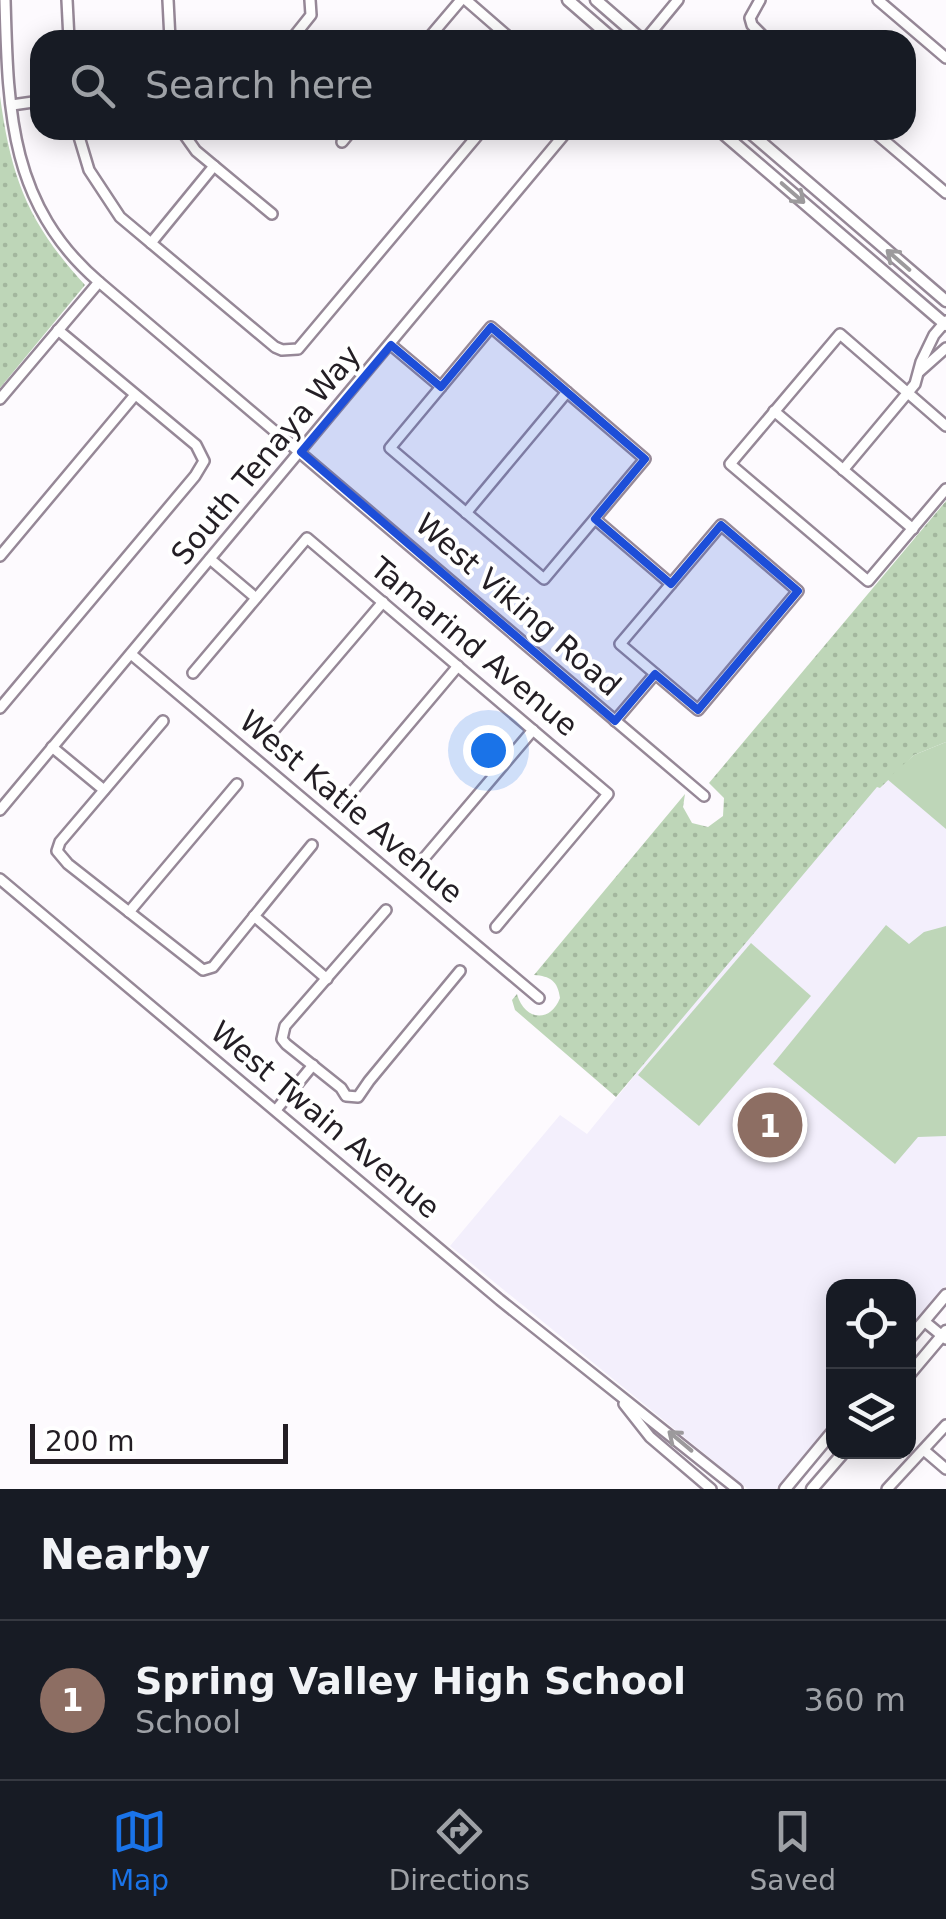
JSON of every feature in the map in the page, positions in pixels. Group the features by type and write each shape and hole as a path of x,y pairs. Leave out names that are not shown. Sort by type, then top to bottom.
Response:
{"main road":[{"path":"568,0 602,30"},
{"path":"596,0 632,30"},
{"path":"730,140 945,323"},
{"path":"759,140 946,301"},
{"path":"916,1330 946,1296"},
{"path":"914,1369 945,1335"},
{"path":"785,1489 826,1440"},
{"path":"812,1489 838,1459"}],"street":[{"name":"West Viking Road","path":"5,0 3,32 16,144 25,181 57,240 98,282 704,796"},
{"path":"68,0 69,30"},
{"path":"168,0 170,30"},
{"path":"436,30 463,0 500,30"},
{"path":"652,30 678,0"},
{"path":"757,30 750,18 760,0"},
{"path":"878,0 913,30"},
{"path":"299,30 311,15 311,4"},
{"path":"916,32 946,58"},
{"path":"12,104 30,102"},
{"path":"81,140 89,170 109,205 275,347 290,351 298,349 474,140"},
{"path":"188,140 272,214"},
{"name":"South Tenaya Way","path":"0,810 560,140"},
{"path":"884,140 946,194"},
{"path":"151,243 214,166"},
{"path":"0,399 98,282"},
{"path":"920,372 919,366 934,335 945,323"},
{"path":"491,327 645,459 544,580 390,448 440,387 491,327"},
{"path":"0,708 204,461 196,446 58,330"},
{"path":"946,426 840,334 730,464 868,581 946,489"},
{"path":"391,345 440,387"},
{"path":"843,470 908,394 920,372 946,348"},
{"path":"466,512 567,392"},
{"path":"0,556 135,394"},
{"path":"774,411 913,529"},
{"path":"595,519 671,584"},
{"path":"721,525 798,591 698,710 620,644 671,584 721,525"},
{"name":"Tamarind Avenue","path":"256,598 307,538 608,794 496,928"},
{"path":"192,674 256,598 210,559"},
{"path":"268,737 382,602"},
{"name":"West Katie Avenue","path":"131,654 539,998"},
{"path":"345,800 458,666"},
{"path":"615,721 655,674"},
{"path":"162,721 57,847 59,856 197,969 213,967 312,846"},
{"path":"420,864 533,730"},
{"path":"52,748 104,790"},
{"path":"129,912 238,784"},
{"name":"West Twain Avenue","path":"0,879 619,1398 660,1424 737,1489"},
{"path":"386,910 285,1026 282,1039 346,1096 362,1095 369,1081 460,971"},
{"path":"254,916 327,978"},
{"path":"276,1110 313,1065"},
{"path":"924,1321 945,1335"},
{"name":"West Twain Avenue","path":"619,1398 650,1438 711,1489"},
{"path":"887,1489 926,1451 946,1424"},
{"path":"926,1451 946,1469"}],"highlighted area":[{"path":"491,327 645,459 595,519 671,584 721,525 798,591 698,710 655,674 615,721 301,452 391,345 441,387"}],"shaded area":[{"path":"946,742 946,1285 916,1321 916,1279 826,1279 826,1428 776,1489 748,1489 450,1246 560,1115 587,1134 758,924 877,786 880,788 900,766"}],"green space":[{"path":"0,96 10,151 25,198 49,241 85,285 0,388"},
{"path":"946,501 946,742 914,755 877,787 616,1097 515,1010 512,1000 517,994 525,1009 537,1016 556,1006 560,998 555,984 549,978 534,975 685,794 683,807 692,823 708,827 723,816 724,798 709,783"},
{"path":"946,742 946,829 887,779 914,755"},
{"path":"886,925 909,944 924,932 946,926 946,1136 918,1137 895,1164 773,1064"},
{"path":"751,943 811,996 699,1126 638,1075"}],"place":[{"name":"Spring Valley High School","path":"770,1125"}]}
